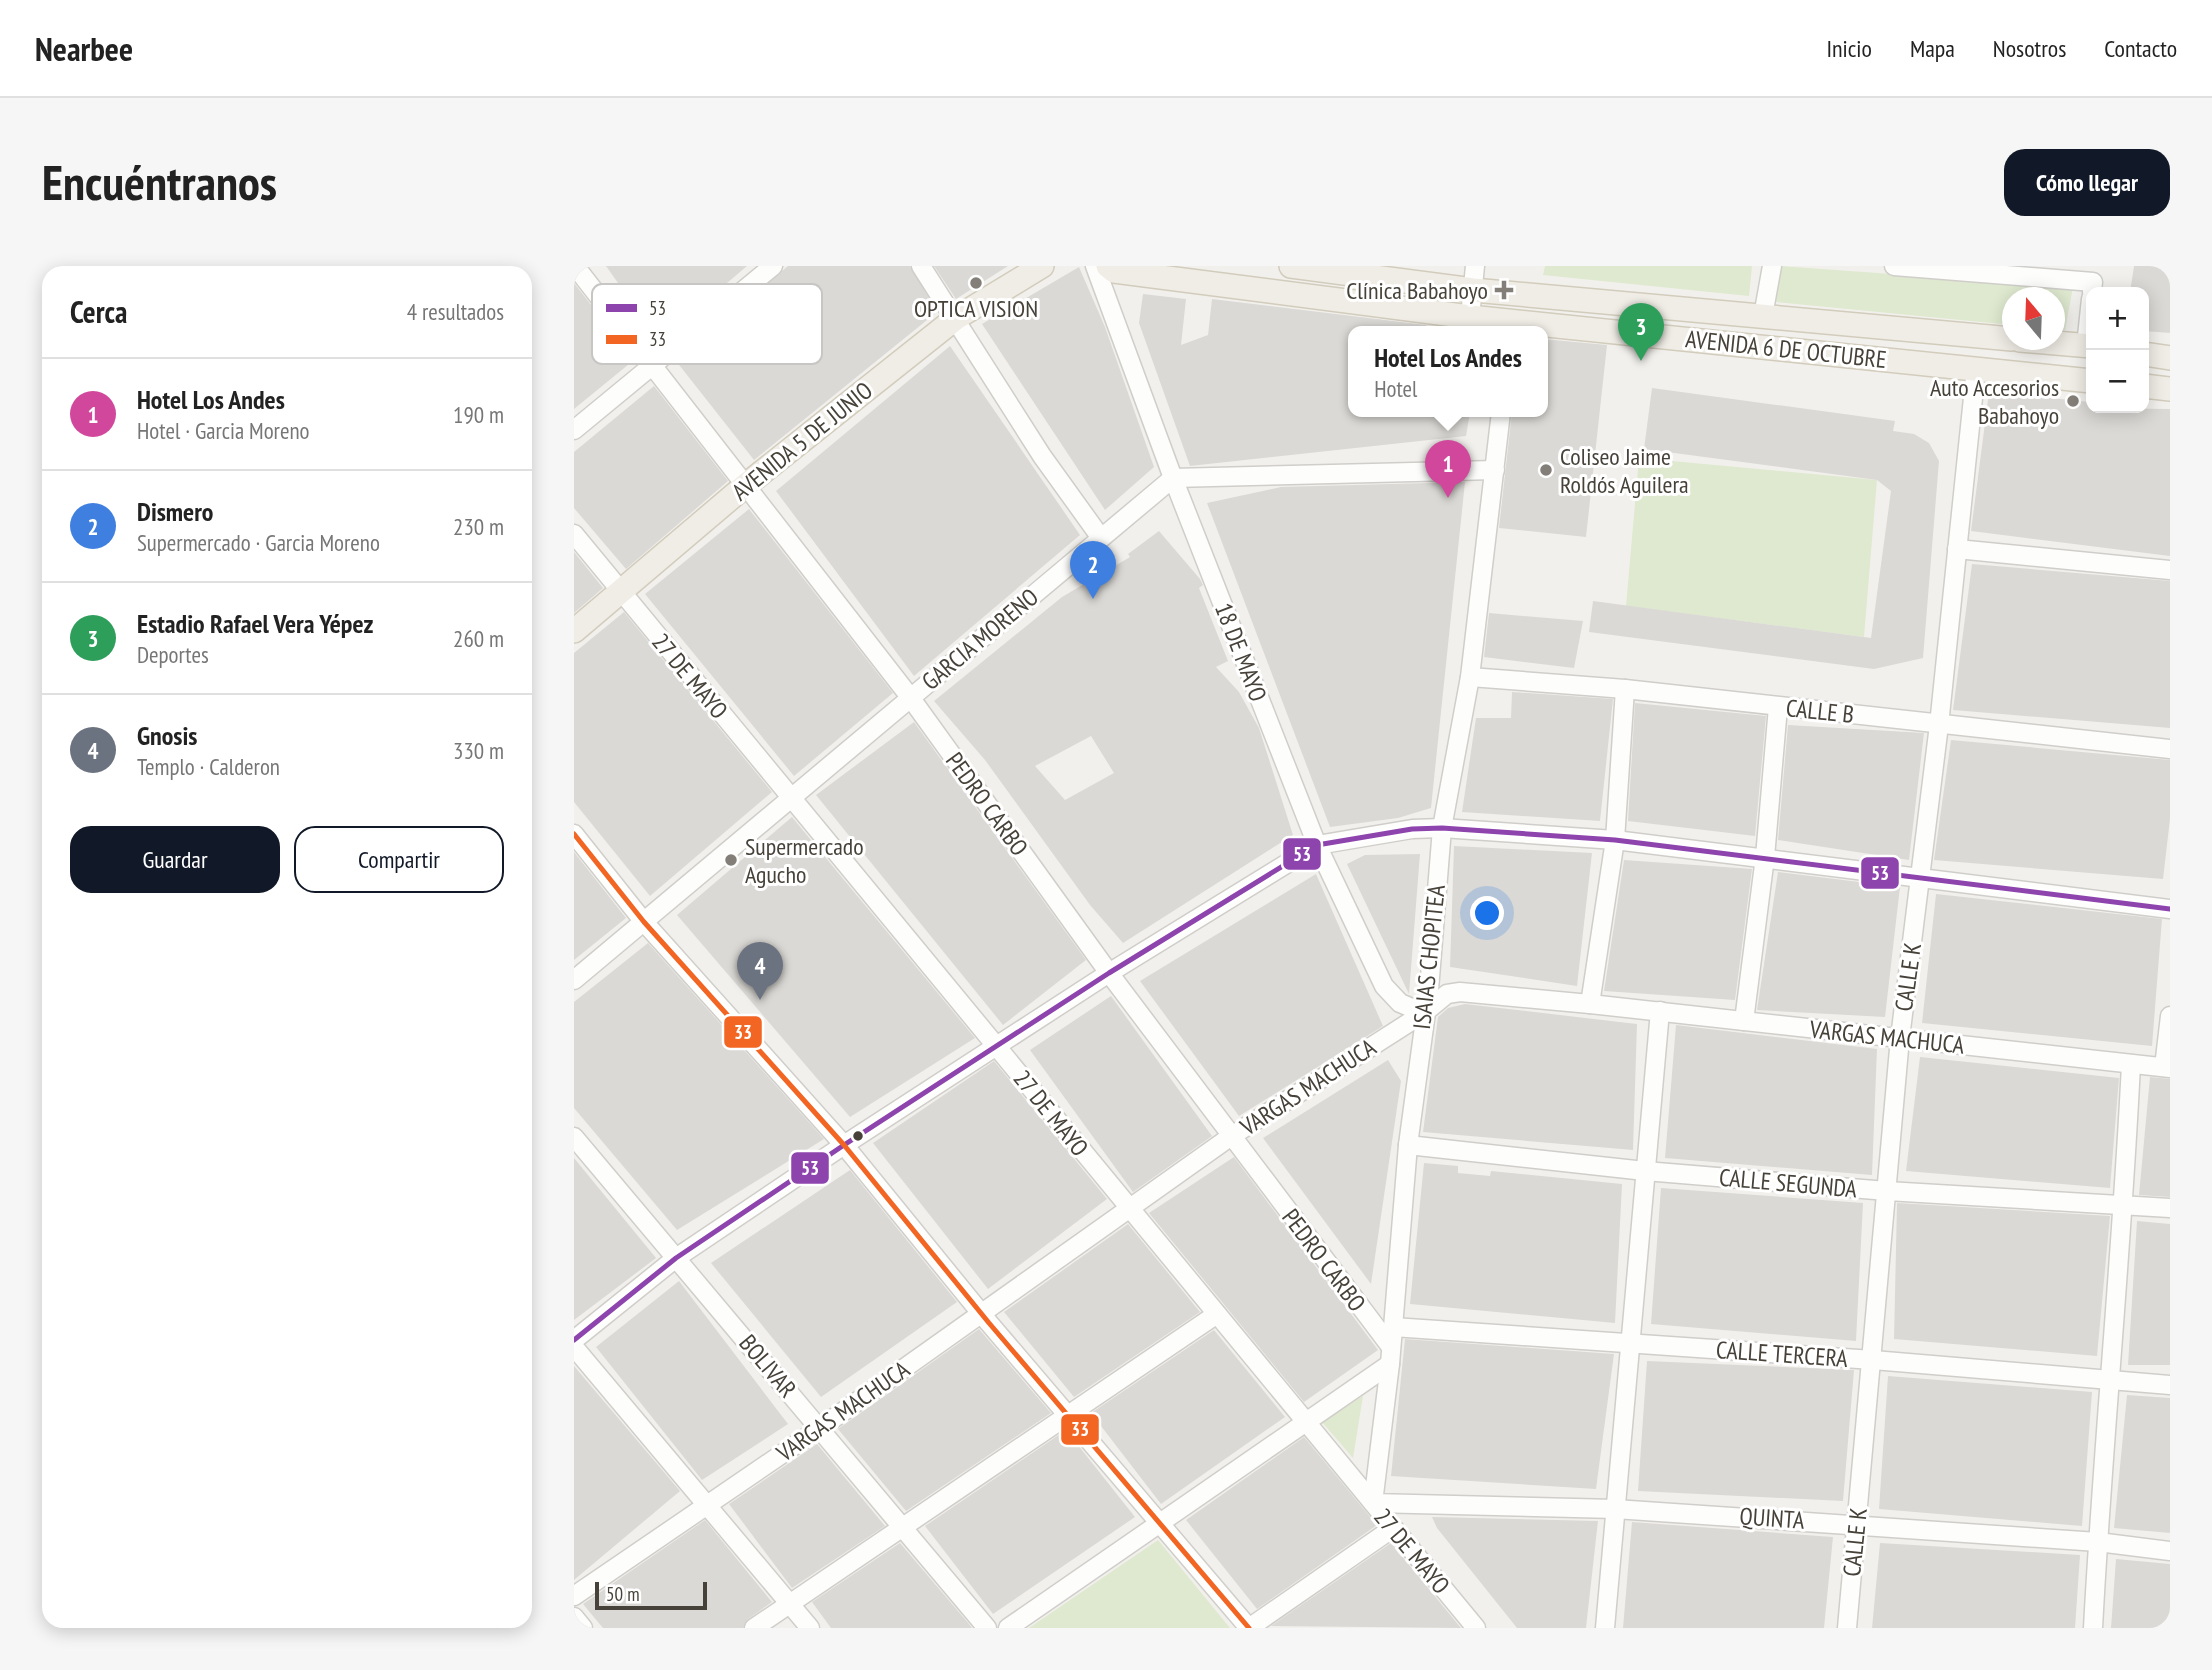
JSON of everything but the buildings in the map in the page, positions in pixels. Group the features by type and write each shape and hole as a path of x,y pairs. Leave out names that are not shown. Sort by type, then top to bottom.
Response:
{"main road":[{"name":"AVENIDA 5 DE JUNIO","path":"574,631 746,485 956,318 1042,266"},
{"name":"AVENIDA 6 DE OCTUBRE","path":"1108,266 1114,271 1470,317 1512,326"},
{"name":"AVENIDA 6 DE OCTUBRE","path":"1291,266 1473,290 2002,338"},
{"name":"AVENIDA 6 DE OCTUBRE","path":"1548,329 2086,380"},
{"path":"2065,344 2086,346"},
{"path":"2149,355 2170,358"},
{"path":"2149,387 2170,389"}],"street":[{"name":"PEDRO CARBO","path":"575,266 592,288"},
{"path":"751,284 773,266"},
{"path":"921,266 1042,456 1101,538"},
{"name":"18 DE MAYO","path":"1095,266 1173,478 1317,845 1384,986 1400,1003 1424,1013"},
{"path":"1470,317 1475,266"},
{"path":"1763,316 1772,266"},
{"path":"1894,266 2021,271 2086,289"},
{"path":"1512,326 1516,293"},
{"path":"574,430 653,364"},
{"name":"PEDRO CARBO","path":"651,366 910,697 1390,1355"},
{"name":"CALLE K","path":"1847,1628 1900,1038 1940,725 1976,369"},
{"name":"ISAIAS CHOPITEA","path":"1373,1503 1393,1327 1408,1145 1429,990 1442,828 1470,677 1501,417"},
{"path":"1173,478 1495,470"},
{"name":"GARCIA MORENO","path":"574,980 1173,478"},
{"name":"27 DE MAYO","path":"574,534 1476,1628"},
{"path":"1957,549 2170,570"},
{"name":"CALLE B","path":"1470,677 1625,689 2170,749"},
{"path":"1590,1004 1615,840 1625,689"},
{"path":"1744,1021 1765,857 1778,707"},
{"path":"574,1340 676,1258 844,1145 1109,973 1317,845 1412,829 1442,828 1615,840 2170,909"},
{"path":"574,834 644,922 844,1145 980,1312 1249,1628 1393,1528"},
{"name":"VARGAS MACHUCA","path":"574,1597 820,1428 1230,1137 1424,1013 1447,994 1460,992 1660,1011 2167,1068"},
{"path":"1605,1628 1660,1011"},
{"path":"2167,1068 2170,1016"},
{"path":"2093,1628 2109,1379 2124,1205 2131,1064"},
{"name":"BOLIVAR","path":"574,1137 988,1628"},
{"name":"CALLE SEGUNDA","path":"1408,1145 1645,1171 1887,1191 2170,1208"},
{"path":"754,1628 1217,1314"},
{"name":"CALLE TERCERA","path":"1393,1327 1873,1360 2170,1384"},
{"path":"574,1347 810,1628"},
{"path":"1008,1628 1304,1420 1390,1355"},
{"name":"QUINTA","path":"1373,1503 1615,1508 2098,1542 2170,1551"},
{"path":"574,1617 583,1628"}],"green space":[{"path":"1545,266 1752,266 1749,296 1543,275"},
{"path":"1780,266 2073,287 2065,330 2065,287 2002,287 2002,324 1776,302"},
{"path":"1639,458 1877,480 1864,637 1626,606"},
{"path":"1363,1396 1353,1458 1322,1422"},
{"path":"1158,1540 1230,1628 1029,1628"}],"transit line":[{"name":"53","path":"574,1340 676,1258 844,1145 1109,973 1317,845 1412,829 1442,828 1615,840 2170,909"},
{"name":"33","path":"574,834 644,922 844,1145 989,1323 1249,1628"}],"place":[{"name":"OPTICA VISION","path":"976,283"},
{"name":"Clínica Babahoyo","path":"1504,290"},
{"name":"Estadio Rafael Vera Yépez","path":"1641,361"},
{"name":"Auto Accesorios Babahoyo","path":"2073,401"},
{"name":"Coliseo Jaime Roldós Aguilera","path":"1546,470"},
{"name":"Hotel Los Andes","path":"1448,498"},
{"name":"Dismero","path":"1093,599"},
{"name":"Supermercado Agucho","path":"731,860"},
{"name":"Gnosis","path":"760,1000"}]}
